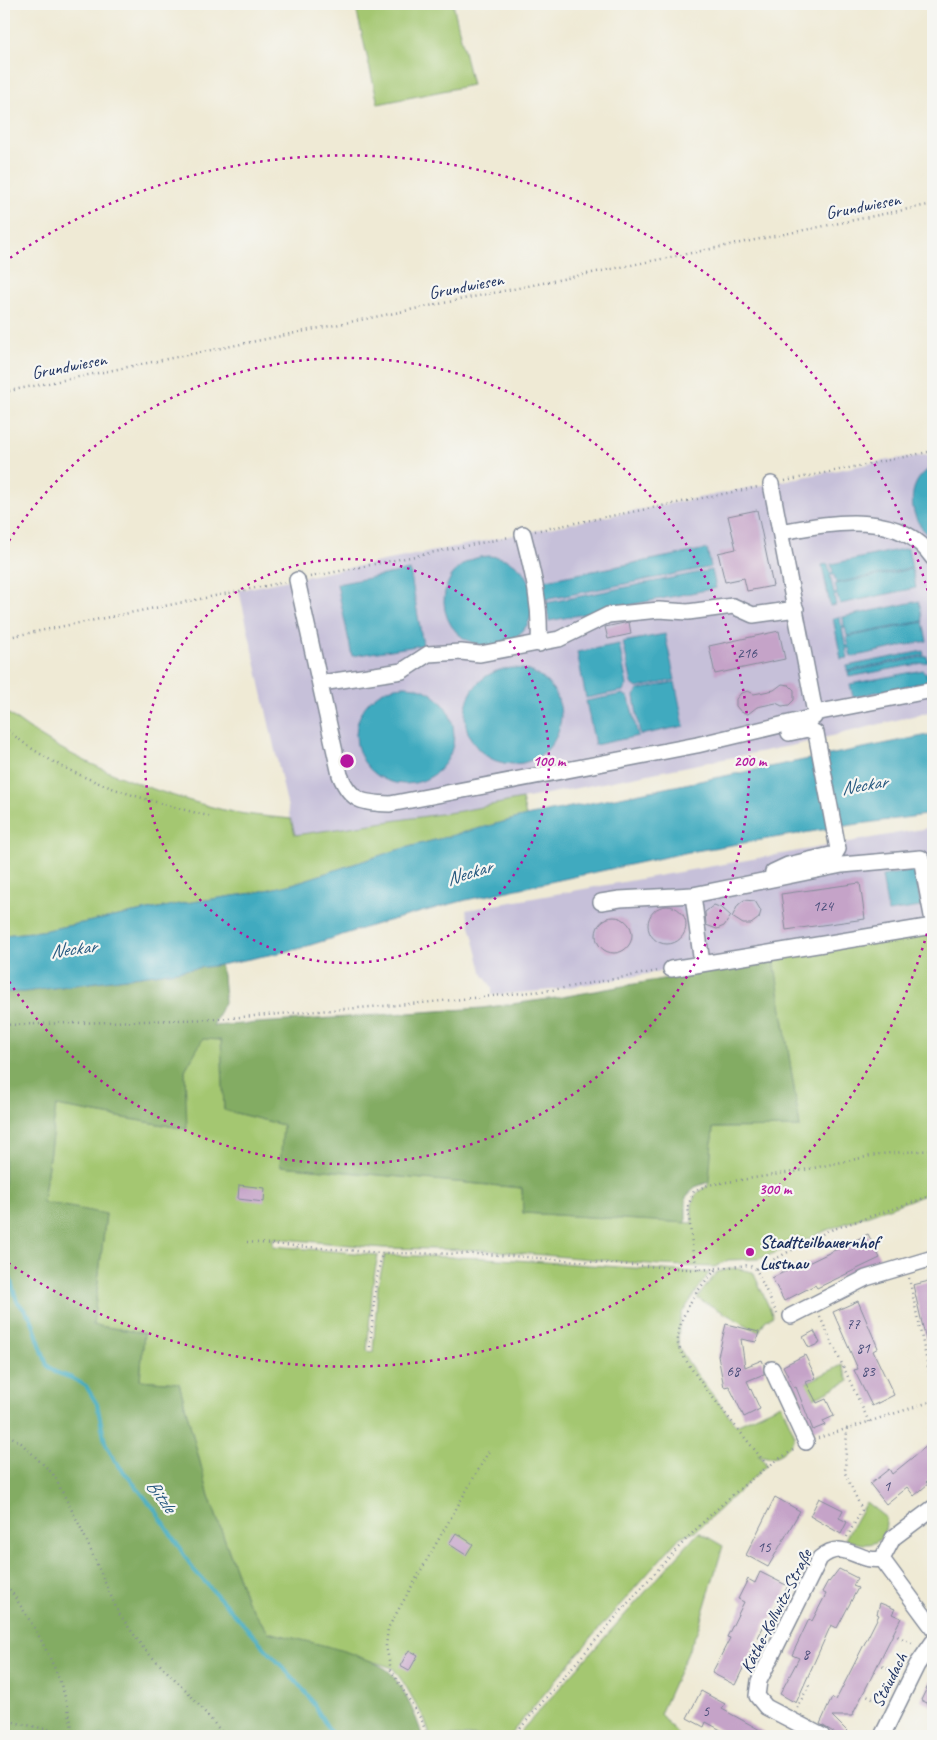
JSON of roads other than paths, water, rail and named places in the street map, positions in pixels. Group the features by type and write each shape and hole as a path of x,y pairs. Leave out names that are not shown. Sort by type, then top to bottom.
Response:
{"street":[{"path":"297,580 340,775 347,792 367,803 390,804 713,741 814,717 815,713 771,484"},
{"path":"781,532 858,522 882,526 905,535 925,546 933,558"},
{"path":"522,534 533,575 540,614 539,644"},
{"path":"321,683 402,671 428,654 461,652 480,654 539,644 559,639 608,615 659,610 688,612 733,606 753,615 796,609"},
{"path":"815,713 933,690"},
{"path":"713,741 716,746 722,748 813,730 816,733 838,849 835,854 788,865 773,872 772,880"},
{"path":"601,902 620,899 694,895 842,865 920,858 933,921"},
{"path":"694,895 702,964"},
{"path":"671,969 933,926"},
{"path":"785,1317 866,1278 933,1258"},
{"path":"772,1368 806,1442"},
{"path":"933,1508 892,1538 882,1559 933,1628"},
{"name":"Käthe-Kollwitz-Straße","path":"822,1736 766,1707 757,1696 759,1681 820,1558 828,1551 840,1549 868,1559 882,1559"},
{"name":"Stäudach","path":"882,1736 910,1680 930,1646"}],"water":[{"path":"933,467 933,538 918,523 912,502 917,482 923,473"},
{"path":"908,548 912,568 836,583 834,575 830,575 834,594 837,593 835,584 912,569 916,588 840,604 837,595 834,596 836,605 830,606 822,565 828,564 830,573 833,572 831,564"},
{"path":"707,549 711,567 544,600 541,581"},
{"path":"489,556 506,559 521,569 531,584 534,601 531,618 521,633 506,643 489,646 472,643 457,633 447,618 444,601 447,584 457,569 472,559"},
{"path":"410,570 423,645 352,656 337,584"},
{"path":"712,570 716,588 549,621 546,603"},
{"path":"919,601 923,621 847,636 845,627 842,628 846,647 848,646 847,637 923,622 927,641 851,657 849,648 846,649 848,658 841,659 833,618 840,617 841,626 844,626 843,617"},
{"path":"665,634 675,680 637,688 632,684 623,642"},
{"path":"619,644 627,685 623,691 586,698 577,652"},
{"path":"923,651 924,655 847,671 847,666"},
{"path":"927,656 928,662 849,677 848,672"},
{"path":"513,668 531,672 547,682 557,698 561,716 557,734 547,750 531,760 513,764 495,760 479,750 469,734 465,716 469,698 479,682 495,672"},
{"path":"923,670 932,674 932,676 925,676 933,677 930,681 853,697 850,684"},
{"path":"675,682 684,726 640,735 634,696 638,690"},
{"path":"405,686 424,690 440,700 450,716 454,735 450,754 440,770 424,780 405,784 386,780 370,770 360,754 356,735 360,716 370,700 386,690"},
{"path":"623,694 629,698 638,736 595,745 586,701"},
{"name":"Neckar","path":"933,734 933,814 852,825 689,852 466,900 377,924 298,949 220,965 24,992 4,992 4,935 41,931 179,904 253,893 292,884 397,850 526,816"},
{"path":"915,870 921,907 888,912 882,876"}],"waterway":[{"name":"Bitzle","path":"4,1259 17,1301 31,1318 47,1365 55,1372 72,1378 86,1386 97,1404 105,1442 115,1461 156,1511 193,1569 308,1695 333,1736"}],"place":[{"name":"Stadtteilbauernhof Lustnau","path":"750,1252"}]}
